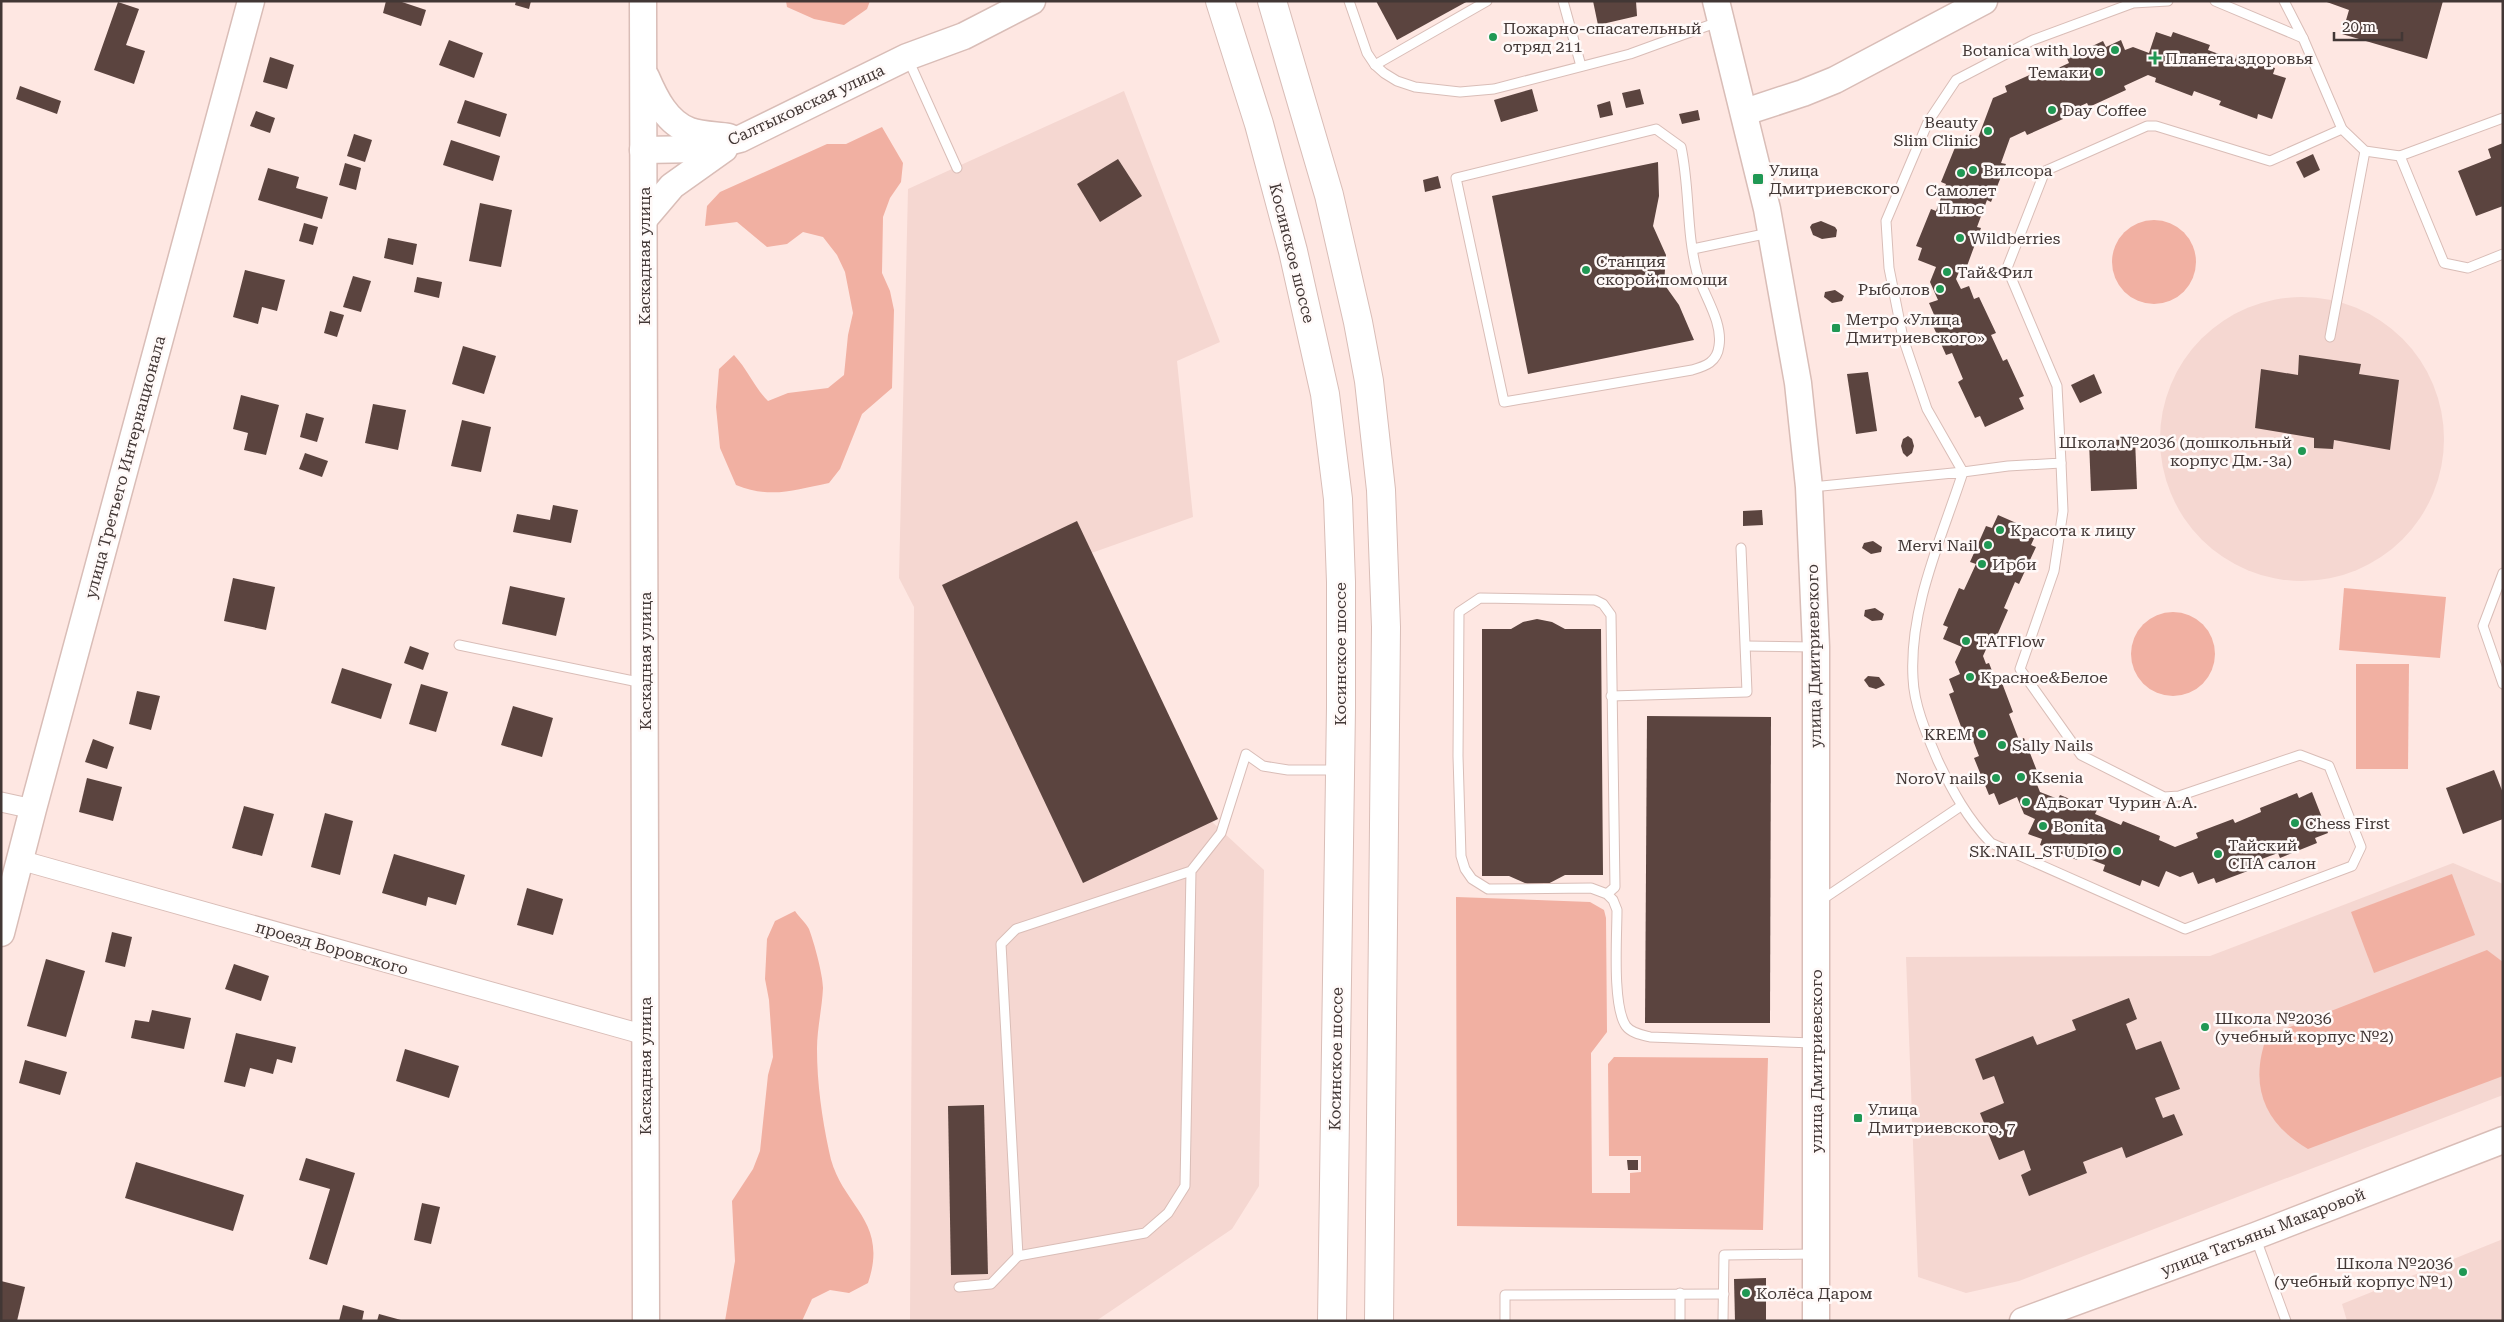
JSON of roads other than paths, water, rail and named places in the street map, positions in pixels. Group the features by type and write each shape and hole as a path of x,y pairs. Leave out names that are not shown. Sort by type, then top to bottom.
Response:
{"highway":[{"path":"1272,1 1329,196 1358,322 1369,381 1381,490 1386,637 1379,1321"},
{"name":"Косинское шоссе","path":"1219,6 1259,124 1293,251 1325,394 1333,445 1341,582 1332,1321"}],"street":[{"name":"улица Третьего Интернационала","path":"1,933 32,810 251,1"},
{"name":"Каскадная улица","path":"643,1 646,1321"},
{"name":"Салтыковская улица","path":"907,57 957,24 1000,1"},
{"name":"Салтыковская улица","path":"643,150 701,149 740,139 907,57 964,36 1032,1"},
{"path":"1283,1 1286,50"},
{"path":"1744,112 1803,93 1835,80 1984,1"},
{"name":"улица Дмитриевского","path":"1719,11 1771,233 1798,383 1809,487 1816,647 1816,1321"},
{"path":"643,72 656,101 671,119 689,131 740,139"},
{"path":"644,220 659,198 677,182 740,139"},
{"path":"1,802 32,810"},
{"name":"проезд Воровского","path":"20,860 645,1035"},
{"name":"улица Татьяны Макаровой","path":"2022,1321 2255,1236 2503,1140"}],"lane":[{"path":"1349,1 1367,52 1375,65 1398,81 1415,87 1460,92 1494,89 1630,54 1719,11"},
{"path":"1375,65 1487,1"},
{"path":"1563,1 1581,66"},
{"path":"2168,1 2133,4 2032,40 1956,80 1928,122 1886,221 1889,268 1903,338 1927,409 1963,472 1922,598 1916,628 1913,678 1917,705 1928,739 1954,796 1971,821 1991,843 2185,929 2352,866 2361,847 2329,766 2300,755 2179,796 2164,797 2081,755 2020,669 2054,571 2063,510 2056,386 2007,268 2045,171 2146,126 2156,126 2270,161 2342,129"},
{"path":"2216,1 2303,38"},
{"path":"2284,1 2303,38 2342,129 2365,151 2400,156 2503,118"},
{"path":"907,57 957,168"},
{"path":"1656,129 1681,147 1687,182 1689,227 1693,249 1698,273 1719,333 1720,345 1717,355 1711,362 1692,370 1504,402 1456,178 1656,129"},
{"path":"2330,336 2365,151"},
{"path":"2400,156 2444,262 2468,268 2503,254"},
{"path":"1693,249 1771,233"},
{"path":"1809,487 2008,466 2061,463"},
{"path":"1611,696 1747,692 1747,646 1741,548"},
{"path":"2503,573 2483,626 2503,684"},
{"path":"1607,894 1616,887 1611,615 1603,604 1595,600 1480,598 1459,612 1458,756 1461,856 1465,869 1472,879 1488,889 1590,888 1607,894 1613,900 1617,910 1618,999 1622,1018 1632,1032 1650,1038 1816,1044"},
{"path":"459,645 645,684"},
{"path":"1747,646 1816,647"},
{"path":"1018,1256 1000,944 1016,929 1191,871 1221,833 1246,754 1263,766 1288,770 1340,770"},
{"path":"1816,904 1961,806"},
{"path":"959,1287 991,1284 1018,1256 1145,1233 1168,1213 1185,1186 1191,871"},
{"path":"2255,1236 2286,1321"},
{"path":"1723,1321 1724,1255 1816,1254"},
{"path":"1680,1293 1680,1321"},
{"path":"1505,1321 1505,1295 1724,1294"}],"place":[{"name":"Пожарно-спасательный отряд 211","path":"1493,37"},
{"name":"Botanica with love","path":"2115,50"},
{"name":"Планета здоровья","path":"2155,58"},
{"name":"Темаки","path":"2099,72"},
{"name":"Day Coffee","path":"2052,110"},
{"name":"Beauty Slim Clinic","path":"1988,131"},
{"name":"Вилсора","path":"1973,170"},
{"name":"Самолет Плюс","path":"1961,173"},
{"name":"Улица Дмитриевского","path":"1758,179"},
{"name":"Wildberries","path":"1960,238"},
{"name":"Станция скорой помощи","path":"1586,270"},
{"name":"Тай&Фил","path":"1947,272"},
{"name":"Рыболов","path":"1940,289"},
{"name":"Метро «Улица Дмитриевского»","path":"1836,328"},
{"name":"Школа №2036 (дошкольный корпус Дм.-3а)","path":"2302,451"},
{"name":"Красота к лицу","path":"2000,530"},
{"name":"Mervi Nail","path":"1988,545"},
{"name":"Ирби","path":"1982,564"},
{"name":"TATFlow","path":"1966,641"},
{"name":"Красное&Белое","path":"1970,677"},
{"name":"KREM","path":"1982,734"},
{"name":"Sally Nails","path":"2002,745"},
{"name":"Ksenia","path":"2021,777"},
{"name":"NoroV nails","path":"1996,778"},
{"name":"Адвокат Чурин А.А.","path":"2026,802"},
{"name":"Chess First","path":"2295,823"},
{"name":"Bonita","path":"2043,826"},
{"name":"SK.NAIL_STUDIO","path":"2117,851"},
{"name":"Тайский СПА салон","path":"2218,854"},
{"name":"Школа №2036 (учебный корпус №2)","path":"2205,1027"},
{"name":"Улица Дмитриевского, 7","path":"1858,1118"},
{"name":"Школа №2036 (учебный корпус №1)","path":"2463,1272"},
{"name":"Колёса Даром","path":"1746,1293"}]}
